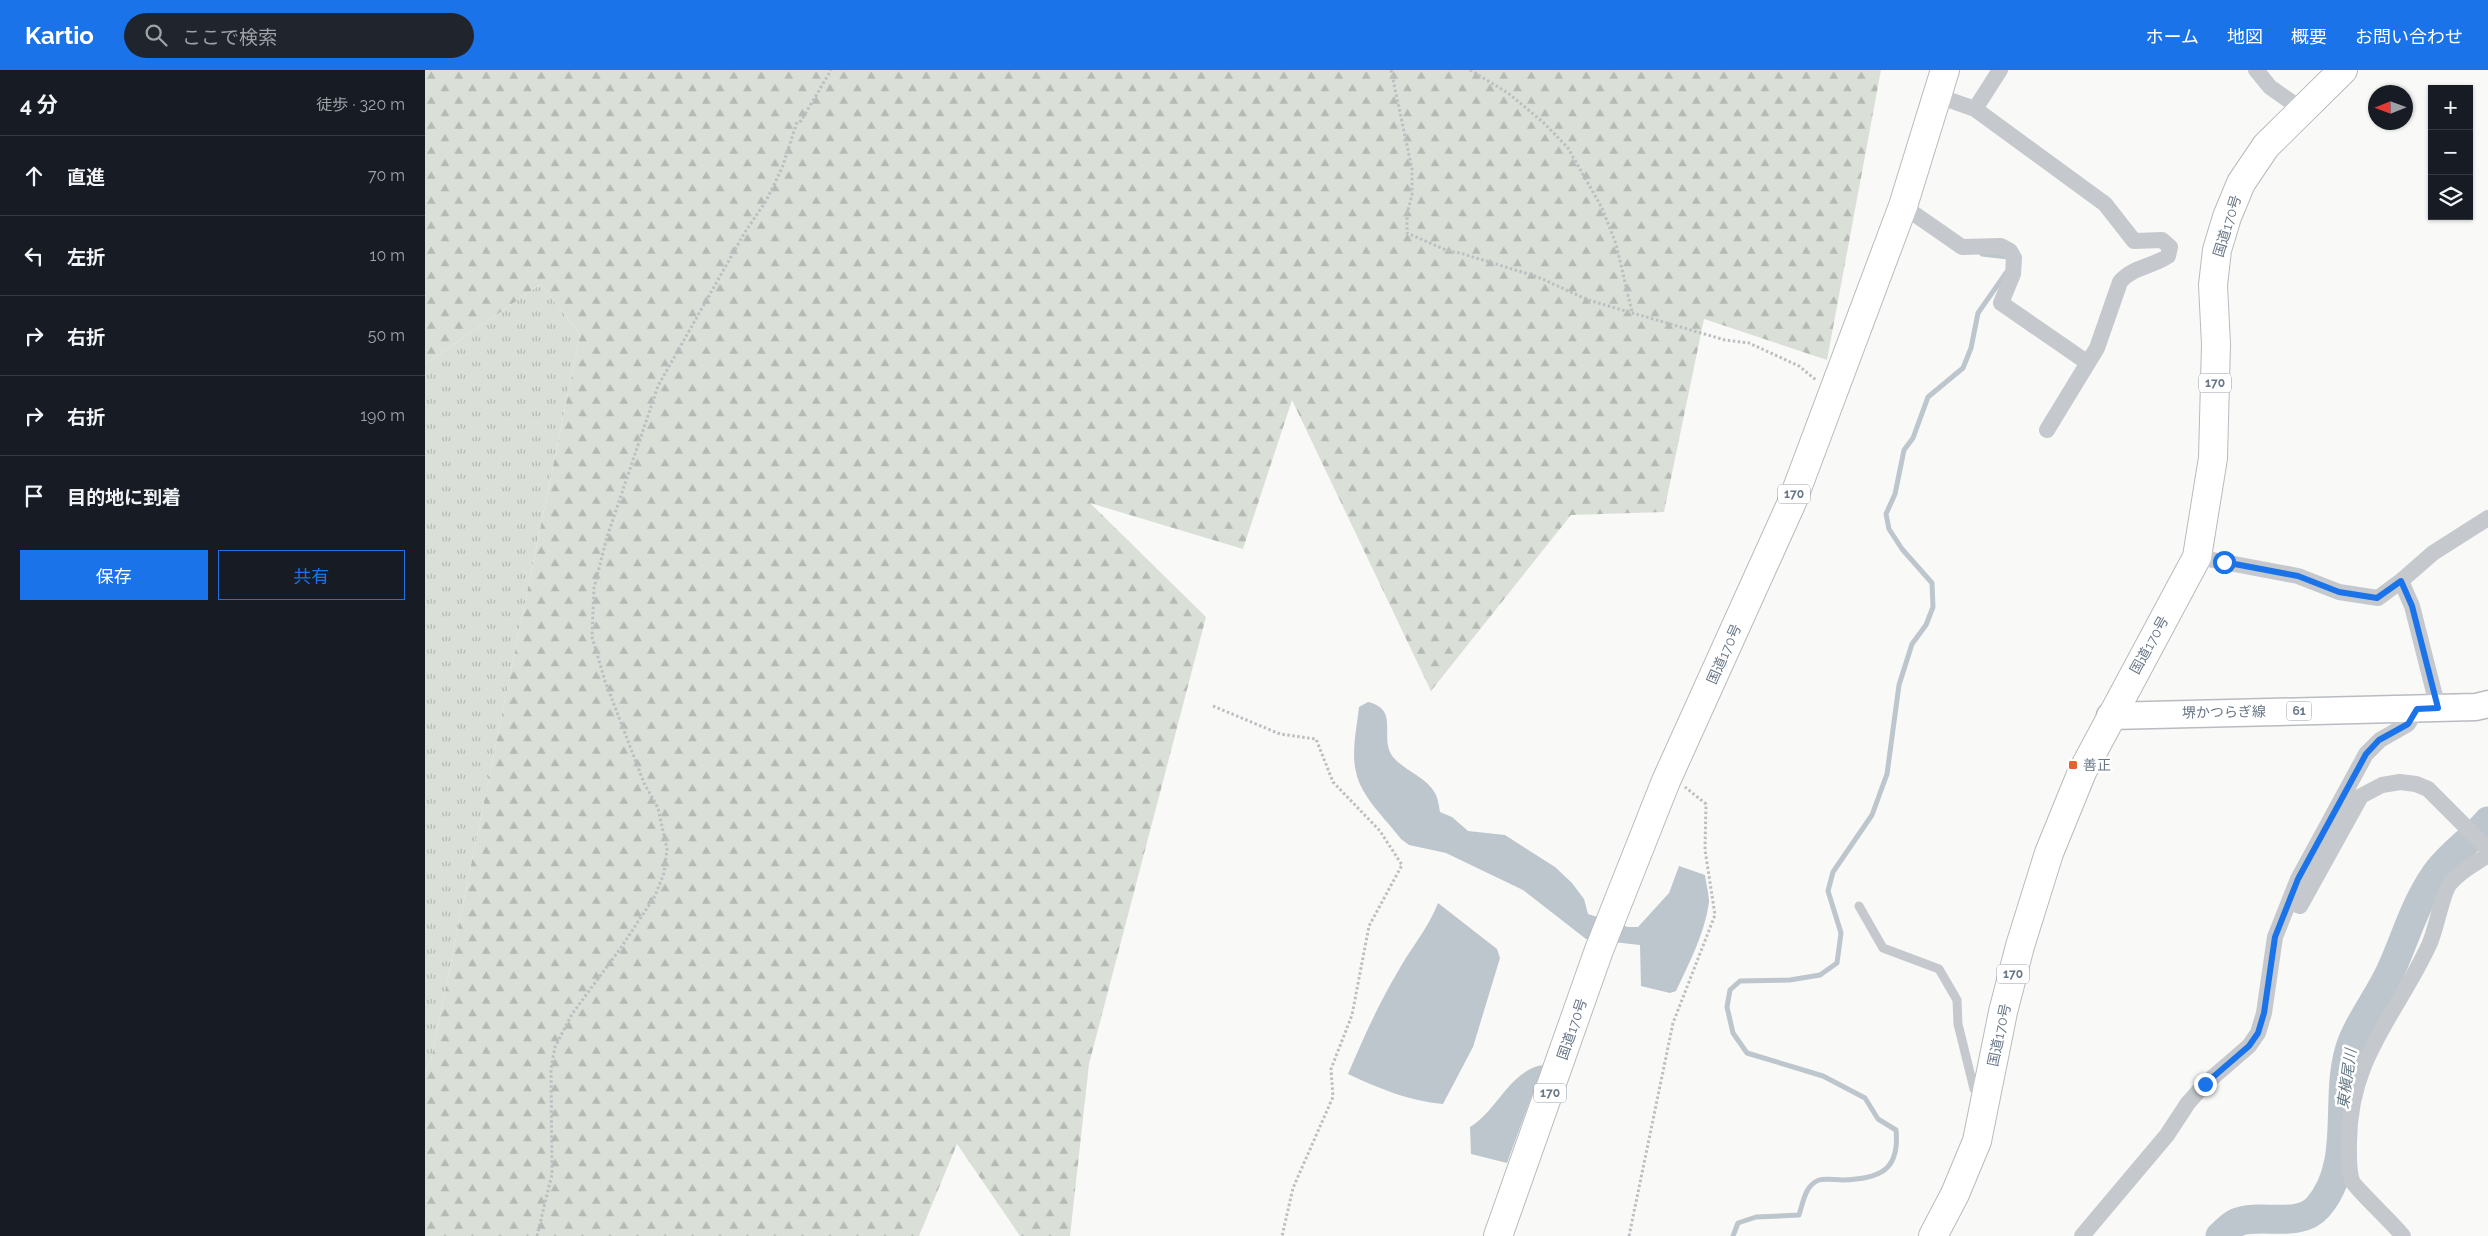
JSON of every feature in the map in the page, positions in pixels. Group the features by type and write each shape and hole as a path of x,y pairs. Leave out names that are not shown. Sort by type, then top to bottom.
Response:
{"highway":[{"name":"国道170号","path":"1497,1236 1615,908 1669,774 1788,510 1831,399 1903,206 1945,70"},
{"name":"国道170号","path":"1933,1236 1955,1194 1977,1141 2003,1012 2020,946 2049,852 2082,772 2110,716 2197,556 2213,458 2216,344 2213,285 2217,250 2227,216 2241,183 2266,146 2301,109 2343,70"}],"main road":[{"name":"堺かつらぎ線","path":"2110,716 2476,707 2488,704"}],"street":[{"path":"1975,109 2000,70"},
{"path":"2256,70 2270,87 2301,109"},
{"path":"1938,96 1975,109 2105,204 2134,241 2162,240 2171,247 2168,256 2158,263 2127,273 2120,282 2097,348 2047,430"},
{"path":"1903,206 1962,247 2001,246 2010,251 2014,258 2013,274 2001,303 2088,363"},
{"path":"2197,556 2298,576 2339,592 2377,598 2433,554 2488,518"},
{"path":"2082,1236 2167,1135 2188,1103 2205,1084 2249,1046 2258,1033 2264,1013 2275,937 2298,879 2366,754 2379,740 2408,724 2427,708 2412,606 2401,581"},
{"path":"2289,902 2299,906 2361,796 2382,785 2400,782 2416,784 2428,789 2488,850 2454,878 2447,887 2436,929 2429,947 2376,1038 2362,1068 2355,1093 2349,1130 2349,1167 2353,1183 2392,1221 2403,1236"}],"lane":[{"path":"1859,906 1883,948 1939,969 1957,1000 1958,1024 1974,1090 1984,1106"}],"path":[{"path":"537,1236 551,1174 551,1069 555,1047 571,1014 620,950 655,896 664,873 667,849 658,808 637,764 605,680 592,637 594,588 607,537 659,386 745,232 765,201 782,168 797,122 801,121 831,70"},
{"path":"1391,70 1412,169 1413,195 1407,214 1407,233 1448,252 1461,253 1538,277 1589,300 1725,340 1749,343 1812,374 1831,399"},
{"path":"1470,70 1508,93 1544,123 1567,148 1602,208 1613,235 1632,312"},
{"path":"1213,706 1280,734 1316,740 1333,782 1380,831 1402,865 1369,926 1352,1014 1331,1069 1333,1097 1293,1188 1282,1236"},
{"path":"1629,1236 1673,1023 1715,915 1705,850 1706,804 1669,774"}],"green space":[{"path":"425,70 1881,70 1827,360 1704,319 1664,512 1571,515 1431,691 1292,400 1243,549 1090,503 1206,617 1089,1064 1070,1236 1020,1236 957,1144 919,1236 425,1236 425,1072 431,1060 580,335 541,284 425,364"},
{"path":"541,284 580,335 431,1060 425,1072 425,364"}],"shaded area":[{"path":"1368,702 1384,711 1387,725 1387,742 1393,757 1431,787 1437,797 1440,812 1452,817 1468,831 1505,835 1555,867 1572,883 1584,899 1588,914 1628,927 1638,927 1669,893 1679,866 1705,875 1709,899 1707,914 1696,948 1676,991 1670,993 1641,986 1640,945 1586,939 1523,890 1446,853 1409,845 1401,839 1368,799 1356,772 1354,748 1359,707"},
{"path":"1438,903 1497,949 1500,958 1473,1047 1443,1104 1418,1100 1394,1093 1348,1074 1383,997 1429,922"},
{"path":"1543,1065 1507,1163 1471,1154 1470,1127 1480,1120 1521,1075 1531,1068"}],"waterway":[{"path":"1982,254 2008,257"},
{"path":"1733,1236 1738,1223 1756,1217 1799,1215 1803,1200 1814,1182 1824,1179 1867,1178 1876,1175 1890,1164 1894,1155 1896,1130 1878,1119 1865,1098 1823,1076 1747,1053 1733,1033 1727,1007 1730,990 1740,981 1790,980 1820,975 1837,963 1841,933 1828,891 1833,872 1872,815 1887,774 1899,685 1912,644 1926,625 1933,607 1932,583 1902,549 1889,529 1886,514 1895,494 1904,450 1913,438 1928,397 1963,368 1971,348 1978,313 2006,273"},
{"name":"東槇尾川","path":"2220,1236 2238,1222 2258,1219 2290,1219 2310,1214 2318,1207 2330,1189 2337,1170 2341,1149 2346,1062 2352,1042 2390,972 2415,910 2428,886 2440,868 2488,821"}],"place":[{"name":"善正","path":"2073,765"}],"route":[{"path":"2205,1084 2249,1046 2258,1033 2264,1013 2275,937 2298,879 2366,754 2379,740 2408,724 2417,709 2438,708 2412,606 2401,581 2377,598 2339,592 2298,576 2224,562"}]}
